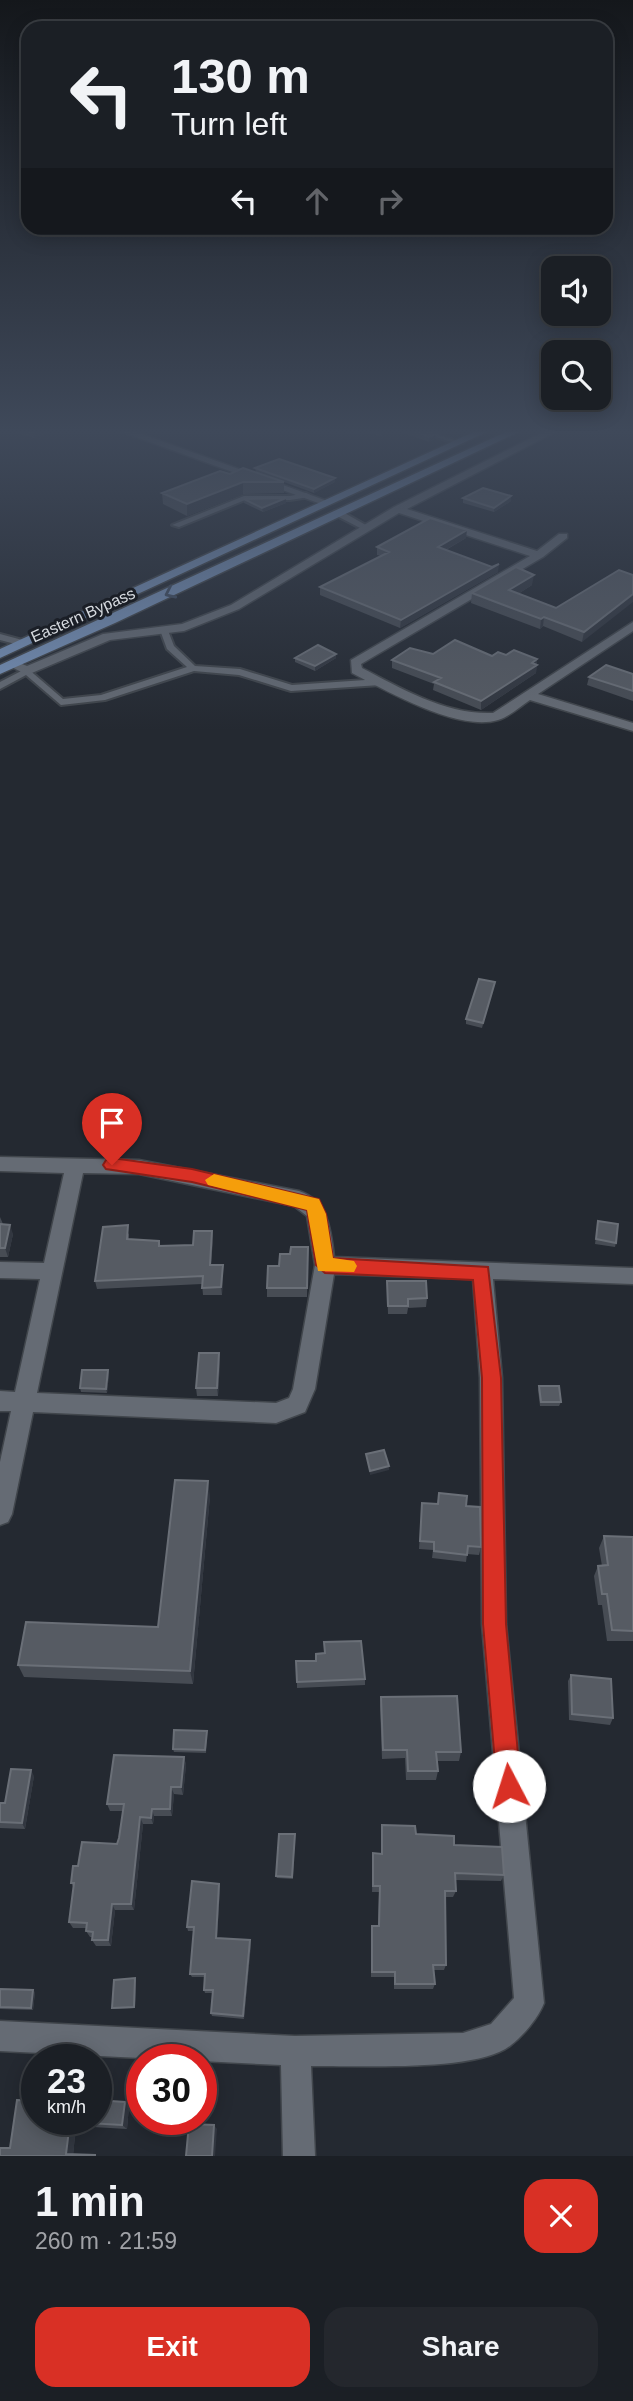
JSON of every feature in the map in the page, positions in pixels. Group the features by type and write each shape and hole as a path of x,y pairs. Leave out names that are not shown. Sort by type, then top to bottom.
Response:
{"main road":[{"name":"Eastern Bypass","path":"0,653 266,530"},
{"name":"Eastern Bypass","path":"0,670 304,530"}],"street":[{"path":"12,664 27,671 107,637 164,630 208,620 235,607 365,530"},
{"path":"461,530 539,555"},
{"path":"562,536 539,555 355,663 356,670 473,719 496,717 633,626"},
{"path":"530,695 633,727"},
{"path":"0,1164 139,1167 299,1199 312,1204 318,1214 325,1265 304,1388 297,1405 276,1413 0,1401"},
{"path":"0,1514 75,1166"},
{"path":"325,1265 633,1276"},
{"path":"0,1270 51,1271"},
{"path":"0,2036 295,2051 463,2048 500,2036 529,2003 495,1624 491,1378 482,1272"},
{"path":"295,2051 299,2156"}],"lane":[{"path":"164,630 170,648 193,668"},
{"path":"0,637 23,643"},
{"path":"0,686 27,671 61,702 76,703 102,698 193,668 240,671 291,688 380,682"}],"building":[{"path":"409,530 466,530 438,547 492,567 499,564 401,620 320,587 389,552 377,547"},
{"path":"516,567 534,575 509,590 556,608 619,570 633,575 633,594 584,632 472,593"},
{"path":"455,640 492,656 498,652 506,655 514,650 537,659 532,663 537,665 481,701 434,682 441,678 392,660 410,648 433,654"},
{"path":"318,645 336,654 315,666 295,658"},
{"path":"606,665 633,674 633,691 589,677"},
{"path":"479,979 495,982 483,1023 466,1019"},
{"path":"598,1221 618,1224 616,1243 596,1239"},
{"path":"0,1224 10,1225 5,1248 0,1248"},
{"path":"128,1225 127,1239 159,1241 159,1246 193,1245 194,1231 212,1231 210,1265 223,1265 221,1287 202,1288 203,1276 95,1281 103,1227"},
{"path":"291,1247 308,1247 307,1288 267,1288 268,1266 279,1266 280,1254 290,1254"},
{"path":"387,1281 426,1281 427,1298 408,1299 408,1306 388,1306"},
{"path":"199,1353 219,1353 217,1388 196,1388"},
{"path":"82,1370 108,1370 106,1389 80,1388"},
{"path":"539,1386 559,1386 561,1402 541,1402"},
{"path":"384,1450 389,1466 370,1471 366,1454"},
{"path":"175,1480 208,1481 190,1671 18,1665 26,1622 158,1627"},
{"path":"439,1493 467,1496 466,1506 480,1507 481,1547 468,1546 467,1555 434,1551 434,1542 420,1541 422,1503 438,1504"},
{"path":"604,1536 633,1537 633,1631 612,1630 607,1594 602,1594 598,1566 608,1565"},
{"path":"361,1641 365,1679 297,1682 296,1661 316,1661 316,1654 325,1653 324,1642"},
{"path":"571,1675 611,1679 613,1718 572,1714"},
{"path":"457,1696 461,1752 436,1752 438,1771 408,1771 407,1750 383,1750 381,1697"},
{"path":"174,1730 207,1731 205,1750 173,1749"},
{"path":"114,1755 184,1757 181,1787 171,1787 170,1809 152,1809 151,1818 140,1817 131,1904 112,1904 108,1940 92,1940 93,1932 86,1931 87,1923 69,1922 74,1883 71,1883 73,1866 78,1866 82,1842 117,1844 124,1804 107,1804"},
{"path":"11,1769 31,1770 22,1823 0,1822 0,1803 5,1803"},
{"path":"382,1825 415,1826 416,1834 454,1836 454,1845 502,1847 504,1875 455,1873 456,1891 445,1891 446,1965 433,1965 435,1984 395,1984 395,1972 372,1972 372,1926 379,1926 380,1886 373,1886 373,1853 382,1854"},
{"path":"279,1834 295,1834 292,1877 276,1876"},
{"path":"192,1881 219,1884 216,1938 250,1940 243,2016 211,2013 213,1990 204,1990 205,1974 190,1974 194,1927 187,1927"},
{"path":"135,1978 134,2007 112,2008 114,1980"},
{"path":"0,1989 33,1990 31,2008 0,2007"},
{"path":"17,2100 21,2100 21,2135 68,2135 66,2154 95,2156 0,2156 0,2148 10,2148"},
{"path":"112,2101 125,2102 122,2125 112,2124"},
{"path":"188,2135 213,2135 212,2156 186,2156"}],"slow traffic":[{"path":"214,1180 312,1204 318,1214 325,1265 348,1266"}],"route":[{"path":"112,1165 192,1176 312,1204 318,1214 325,1265 482,1272 491,1378 495,1624 509,1786"}]}
